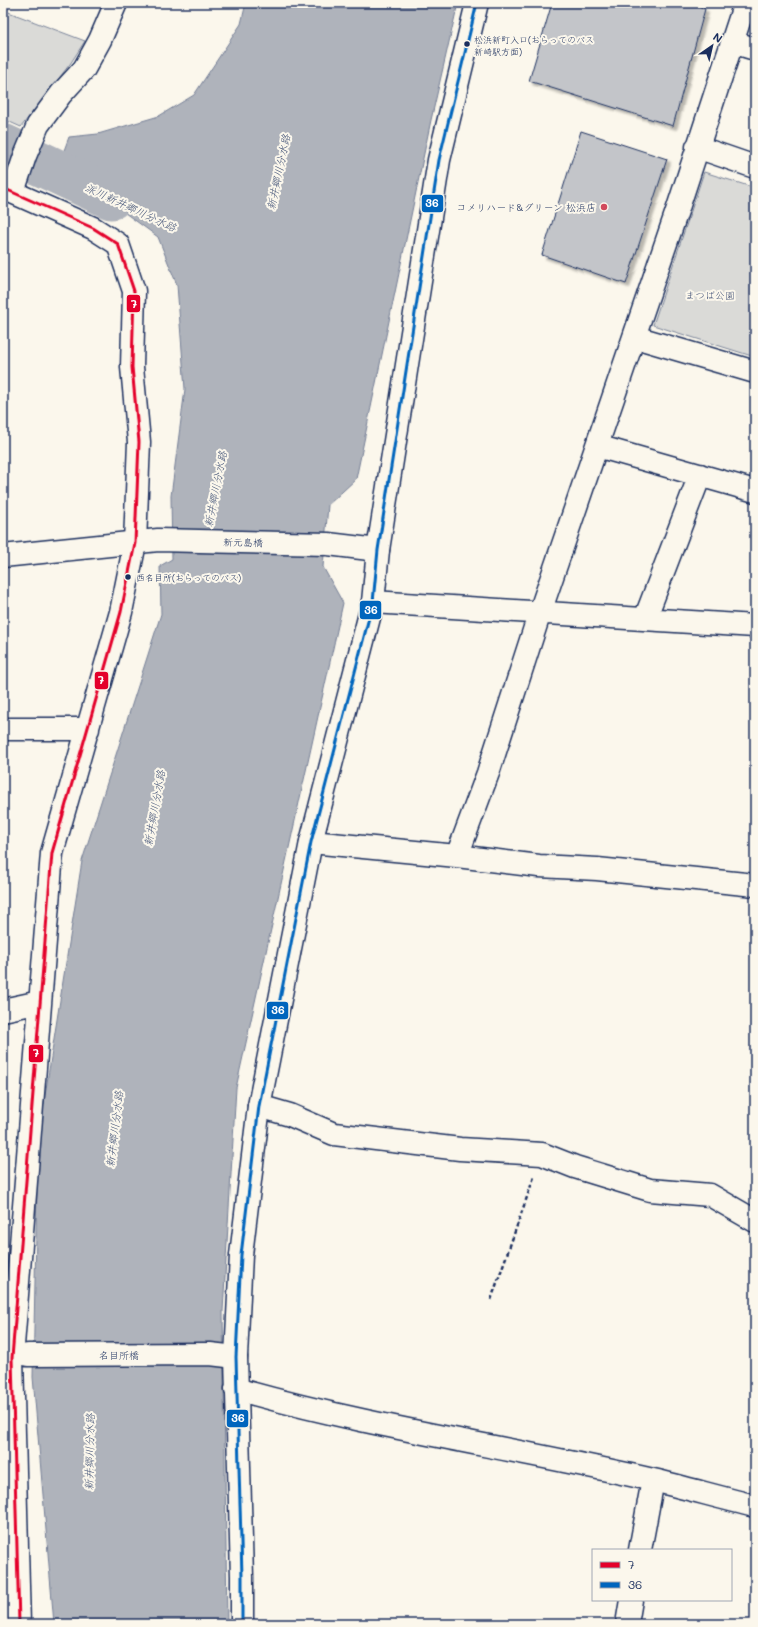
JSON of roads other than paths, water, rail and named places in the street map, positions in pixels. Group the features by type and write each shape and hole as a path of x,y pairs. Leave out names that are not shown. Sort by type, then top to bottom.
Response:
{"street":[{"path":"19,1624 18,1357 40,1002 52,853 121,612 135,543 139,442 132,367 134,291 118,244 93,228 8,190 38,125 61,94 84,69 100,40 116,3"},
{"path":"242,1624 236,1357 241,1255 259,1106 311,842 373,602 378,550 439,160 477,3"},
{"path":"457,856 488,773 540,612 635,337 745,3"},
{"path":"732,42 755,49"},
{"path":"697,147 755,167"},
{"path":"635,337 755,372"},
{"path":"597,446 755,491"},
{"path":"645,619 700,475"},
{"name":"新元島橋","path":"3,556 158,540 328,544 378,550"},
{"path":"373,602 755,626"},
{"path":"3,729 88,729"},
{"path":"311,842 457,856 540,866 597,869 755,885"},
{"path":"3,1010 40,1002"},
{"path":"259,1106 290,1115 334,1134 460,1149 542,1154 575,1167 650,1190 710,1195 755,1221"},
{"name":"名目所橋","path":"18,1357 210,1354 236,1357"},
{"path":"236,1389 272,1400 653,1480 755,1506"},
{"path":"640,1549 653,1480"},
{"path":"627,1624 631,1601"}],"water":[{"name":"新井郷川分水路","path":"246,3 458,3 431,120 356,479 328,505 323,567 343,603 236,1088 223,1311 227,1624 54,1624 33,1377 38,1140 82,861 161,614 160,566 172,559 171,496 185,389 177,285 158,237 125,213 53,180 69,137 98,134 159,116 194,95 241,24"},
{"path":"3,125 22,133 7,169 3,168"}],"waterway":[{"name":"派川新井郷川分水路","path":"3,146 111,197"}],"place":[{"name":"松浜新町入口(おらってのバス 新崎駅方面)","path":"467,44"},
{"name":"コメリハード&グリーン 松浜店","path":"604,207"},
{"name":"西名目所(おらってのバス)","path":"128,577"}],"park label":[{"name":"まつば公園","path":"710,295"}]}
